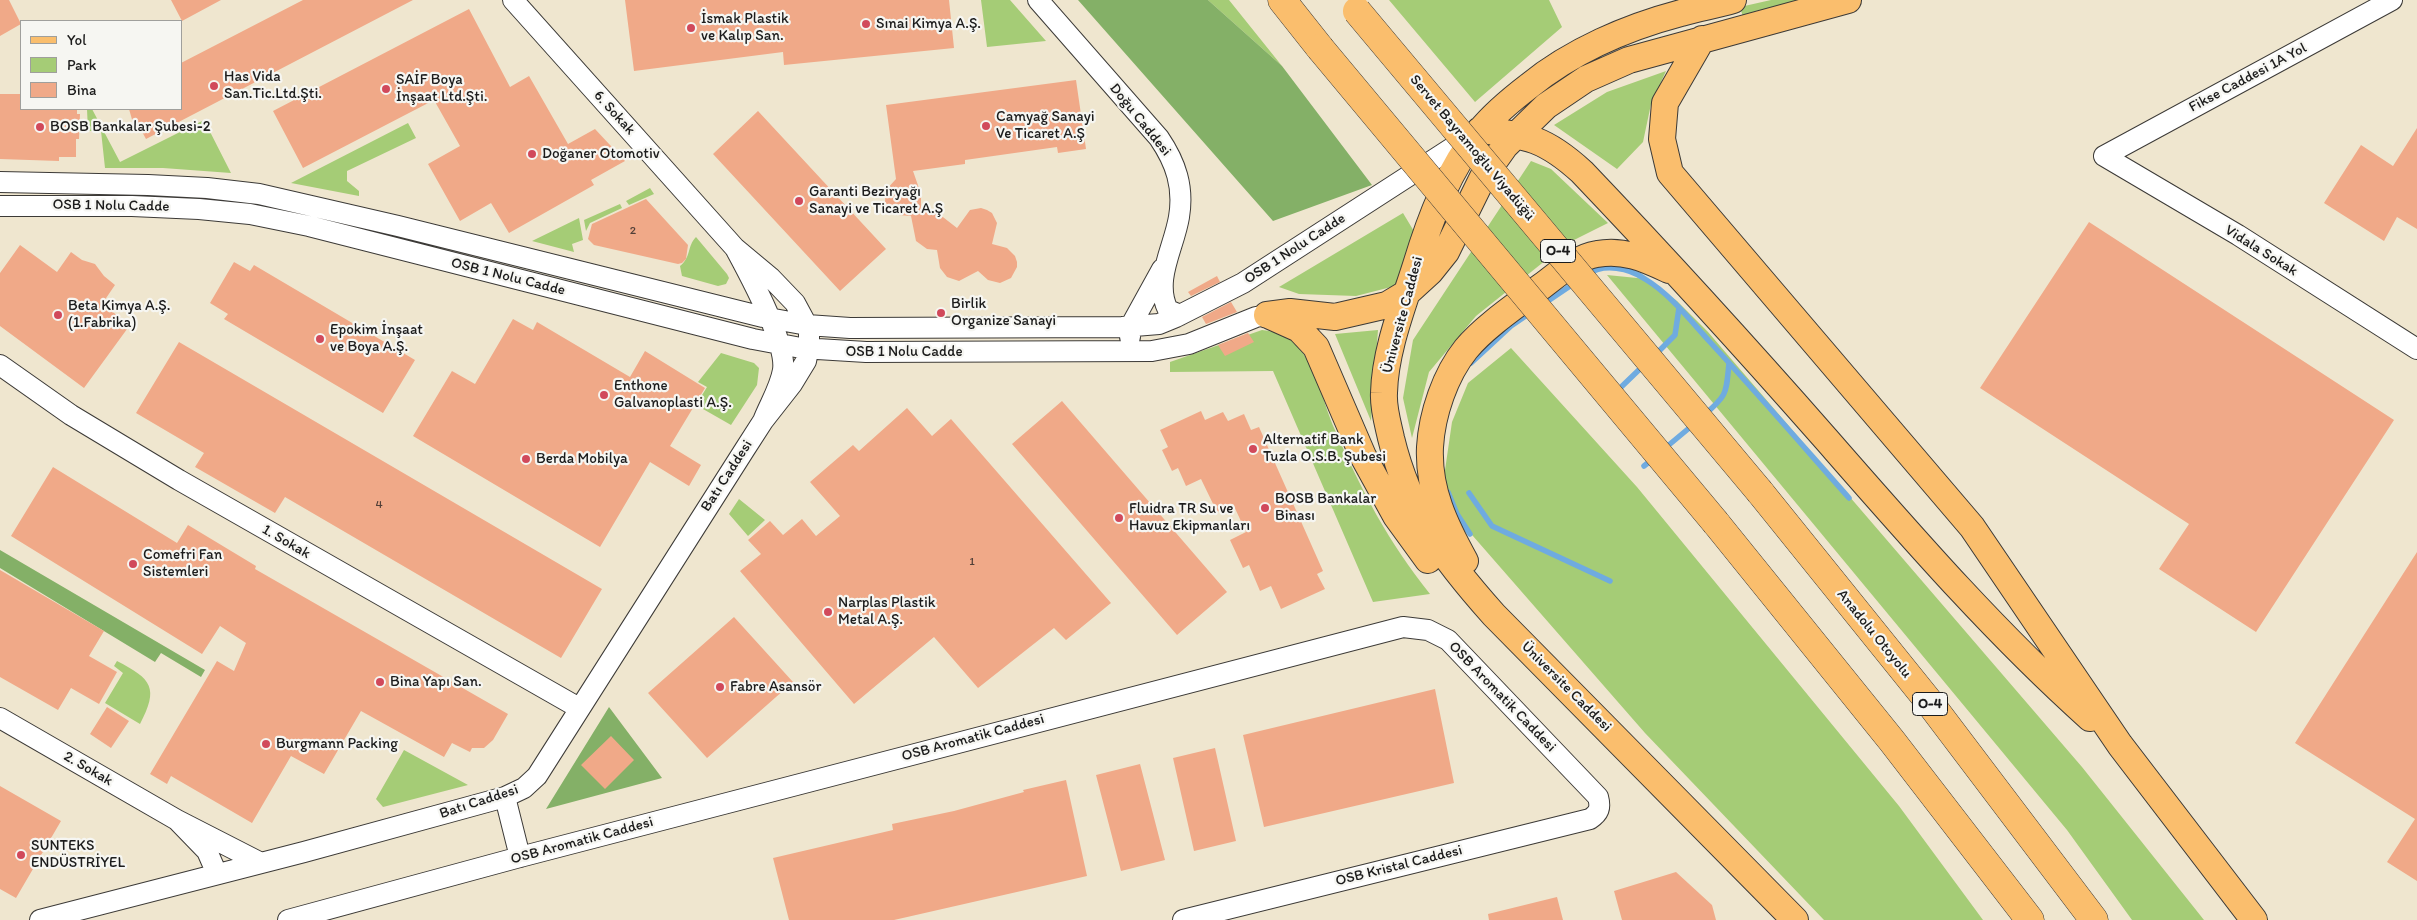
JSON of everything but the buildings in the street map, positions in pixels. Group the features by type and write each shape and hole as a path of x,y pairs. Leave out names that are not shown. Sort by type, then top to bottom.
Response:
{"highway":[{"path":"1282,0 1716,523 1892,741 2030,920"},
{"name":"Servet Bayramoğlu Viyadüğü","path":"1353,6 1760,492"},
{"name":"Anadolu Otoyolu","path":"1760,492 1926,698 2094,920"}],"main road":[{"name":"Üniversite Caddesi","path":"1733,0 1680,13 1635,27 1594,46 1529,85 1480,130 1461,157 1425,235 1389,355 1384,394 1396,460 1417,511 1434,542 1457,573 1494,615 1795,920"},
{"path":"1848,0 1702,39 1665,102 1662,139 1670,173 1972,527 2120,745 2254,920"},
{"name":"OSB 1 Nolu Cadde","path":"1268,315 1290,312 1336,316 1387,304 1407,293 1430,272 1446,252 1483,177 1505,146 1546,106 1586,79 1629,60 1702,39"},
{"path":"1480,130 1518,134 1547,144 1562,154 1582,172 1680,275 1931,558 2036,669 2120,745"},
{"path":"1494,615 1450,533 1437,504 1430,476 1430,446 1434,419 1441,396 1452,372 1466,349 1510,310 1569,266 1595,254 1618,252 1643,257 1680,275"},
{"path":"1268,315 1300,329 1316,347 1368,464 1396,516 1429,561 1494,615"}],"street":[{"name":"6. Sokak","path":"513,0 735,248 790,297 808,336"},
{"name":"Doğu Caddesi","path":"1038,0 1159,138 1174,162 1181,188 1179,218 1166,263 1163,298 1168,310 1180,316"},
{"name":"Fikse Caddesi 1A Yol","path":"2104,156 2392,0"},
{"name":"OSB 1 Nolu Cadde","path":"0,182 148,184 259,194 404,227 774,332 808,336 850,328 1130,327 1159,324 1180,316 1243,283 1480,130"},
{"name":"Vidala Sokak","path":"2104,156 2238,235 2417,349"},
{"name":"OSB 1 Nolu Cadde","path":"0,206 168,207 250,214 774,332 808,336 866,352 1172,349 1256,317 1268,315"},
{"name":"6. Sokak","path":"735,248 774,332"},
{"name":"Doğu Caddesi","path":"1130,327 1166,263"},
{"path":"1130,327 1130,339 1141,350"},
{"name":"Batı Caddesi","path":"763,421 783,370 774,332"},
{"name":"Batı Caddesi","path":"40,920 260,863 505,796 524,788 537,776 763,421 799,374 808,336"},
{"name":"1. Sokak","path":"0,365 71,415 179,480 579,708"},
{"name":"OSB Aromatik Caddesi","path":"288,920 315,917 520,857 1403,627 1428,630 1448,640 1598,797"},
{"name":"2. Sokak","path":"0,718 177,820 260,863"},
{"path":"505,796 520,857"},
{"name":"OSB Kristal Caddesi","path":"1183,920 1590,818 1597,814 1600,805 1598,797"},
{"name":"2. Sokak","path":"177,820 208,851 217,874"}],"green space":[{"path":"981,0 1010,0 1046,41 987,47"},
{"path":"1078,0 1208,0 1282,66 1372,185 1273,221"},
{"path":"1208,0 1229,0 1282,66"},
{"path":"1389,0 1549,0 1562,27 1475,102"},
{"path":"1771,0 1814,0 1743,17 1740,7"},
{"path":"1666,71 1651,104 1643,142 1617,169 1554,125 1607,92"},
{"path":"87,110 93,110 120,162 204,120 231,173 163,168 105,168 101,131 88,131"},
{"path":"408,123 416,138 347,171 347,181 359,191 359,196 291,183"},
{"path":"1531,161 1551,169 1608,223 1566,244 1476,316 1429,372 1412,438 1403,398 1413,340"},
{"path":"650,188 654,194 629,205 626,201"},
{"path":"620,204 622,208 590,223 586,231 584,220"},
{"path":"1403,213 1415,233 1395,286 1356,296 1299,294 1279,287"},
{"path":"579,218 583,240 572,244 574,252 532,241"},
{"path":"696,237 727,274 729,278 726,284 718,286 682,276 680,266 686,259 691,244"},
{"path":"1607,275 1647,279 1677,301 1708,332 2082,767 2204,920 2132,920 2067,830"},
{"path":"1262,330 1286,337 1305,356 1311,366 1335,430 1366,495 1401,555 1430,594 1373,602 1273,371 1170,372 1170,362"},
{"path":"1378,330 1371,421 1335,334"},
{"path":"1511,348 1637,487 1899,806 1983,920 1824,920 1645,733 1459,520 1444,477 1452,422 1468,383"},
{"path":"721,353 754,363 759,368 757,385 731,425 696,405 707,387 698,382"},
{"path":"739,499 765,520 748,536 729,514"},
{"path":"0,550 205,670 201,677 161,653 155,662 0,568"},
{"path":"117,661 138,673 149,686 149,702 140,724 105,703 123,673 114,666"},
{"path":"609,707 662,778 546,809"},
{"path":"404,750 468,785 383,807 376,799"}],"waterway":[{"path":"1588,274 1601,269 1616,268 1639,275 1663,292 1763,400 1849,498"},
{"path":"1542,305 1576,282"},
{"path":"1655,355 1675,335 1679,308"},
{"path":"1471,363 1511,326 1530,313"},
{"path":"1704,415 1722,398 1726,387 1729,363"},
{"path":"1617,391 1644,365"},
{"path":"1664,449 1694,424"},
{"path":"1644,466 1654,458"},
{"path":"1448,492 1457,514 1470,534"},
{"path":"1469,493 1492,526 1610,581"}],"place":[{"name":"Sınai Kimya A.Ş.","path":"866,24"},
{"name":"İsmak Plastik ve Kalıp San.","path":"691,28"},
{"name":"Has Vida San.Tic.Ltd.Şti.","path":"214,86"},
{"name":"SAİF Boya İnşaat Ltd.Şti.","path":"386,89"},
{"name":"Camyağ Sanayi Ve Ticaret A.Ş","path":"986,126"},
{"name":"BOSB Bankalar Şubesi-2","path":"40,127"},
{"name":"Doğaner Otomotiv","path":"532,154"},
{"name":"Garanti Beziryağı Sanayi ve Ticaret A.Ş","path":"799,201"},
{"name":"Birlik Organize Sanayi","path":"941,313"},
{"name":"Beta Kimya A.Ş. (1.Fabrika)","path":"58,315"},
{"name":"Epokim İnşaat ve Boya A.Ş.","path":"320,339"},
{"name":"Enthone Galvanoplasti A.Ş.","path":"604,395"},
{"name":"Alternatif Bank Tuzla O.S.B. Şubesi","path":"1253,449"},
{"name":"Berda Mobilya","path":"526,459"},
{"name":"BOSB Bankalar Binası","path":"1265,508"},
{"name":"Fluidra TR Su ve Havuz Ekipmanları","path":"1119,518"},
{"name":"Comefri Fan Sistemleri","path":"133,564"},
{"name":"Narplas Plastik Metal A.Ş.","path":"828,612"},
{"name":"Bina Yapı San.","path":"380,682"},
{"name":"Fabre Asansör","path":"720,687"},
{"name":"Burgmann Packing","path":"266,744"},
{"name":"SUNTEKS ENDÜSTRİYEL","path":"21,855"}]}
